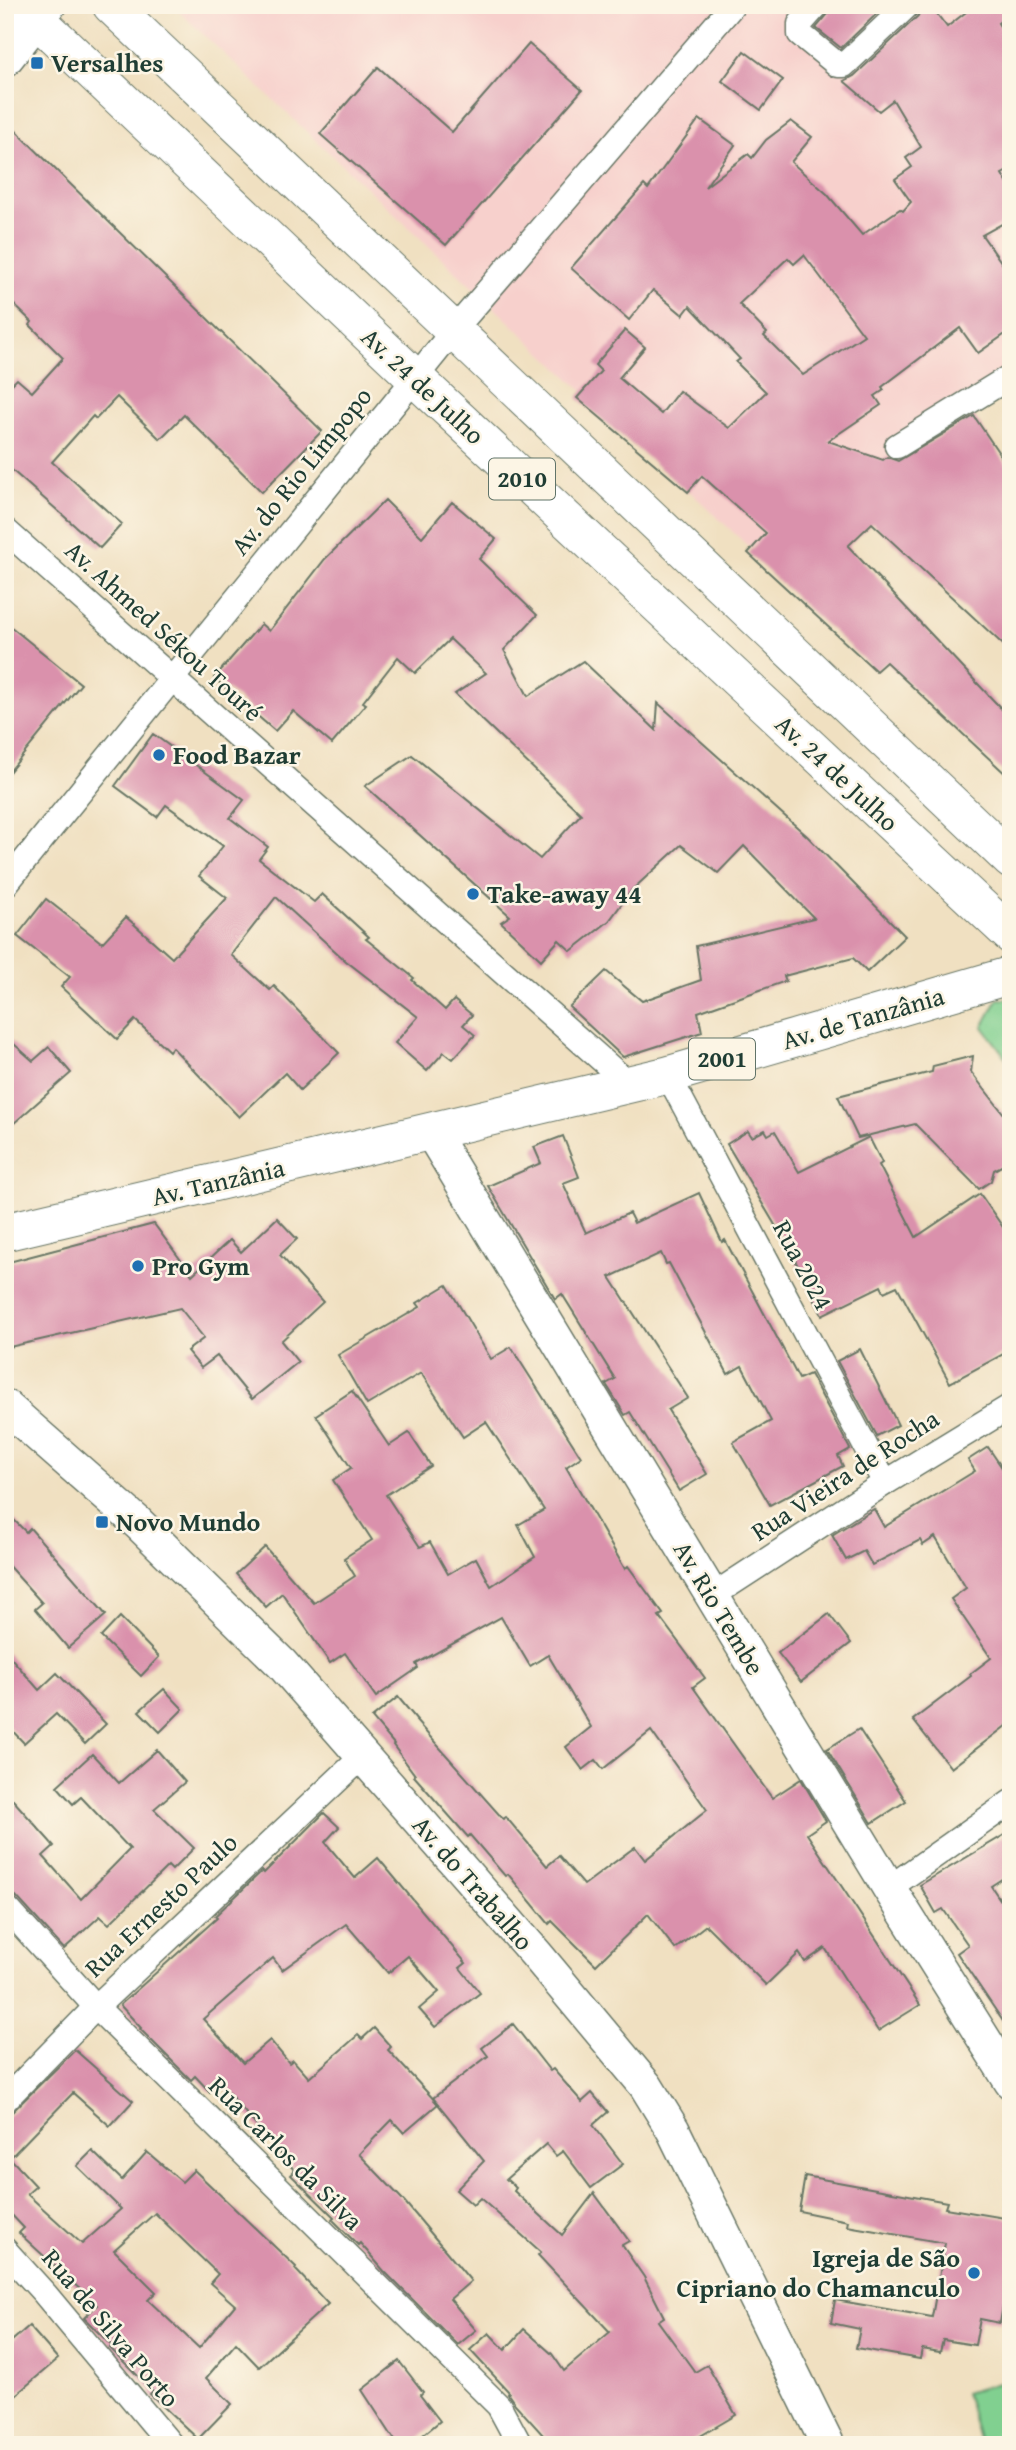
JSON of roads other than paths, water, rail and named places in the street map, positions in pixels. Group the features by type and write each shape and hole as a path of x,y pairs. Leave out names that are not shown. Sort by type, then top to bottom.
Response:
{"main road":[{"path":"114,7 1011,860"},
{"name":"Av. 24 de Julho","path":"27,26 415,378 1011,935"},
{"name":"Av. de Tanzânia","path":"431,1132 668,1075 1011,975"},
{"name":"Av. Tanzânia","path":"5,1232 431,1132"},
{"name":"Av. Rio Tembe","path":"431,1132 889,1888 1011,2082"},
{"name":"Av. do Trabalho","path":"5,1406 138,1523 282,1664 536,1954 646,2086 673,2130 828,2445"}],"street":[{"name":"Av. do Rio Limpopo","path":"5,885 454,330 733,5"},
{"path":"817,5 800,24 800,34 838,65 844,65 908,5"},
{"path":"897,446 1011,376"},
{"name":"Av. Ahmed Sékou Touré","path":"5,530 629,1084"},
{"name":"Rua 2024","path":"668,1075 885,1483"},
{"name":"Rua Vieira de Rocha","path":"712,1596 885,1483 1011,1406"},
{"name":"Rua Ernesto Paulo","path":"5,2100 96,2007 362,1757"},
{"path":"889,1888 1011,1802"},
{"name":"Rua Carlos da Silva","path":"5,1906 96,2007 499,2406 520,2445"},
{"name":"Rua de Silva Porto","path":"5,2250 171,2445"}],"place":[{"name":"Versalhes","path":"37,63"},
{"name":"Food Bazar","path":"159,755"},
{"name":"Take-away 44","path":"473,894"},
{"name":"Pro Gym","path":"138,1266"},
{"name":"Novo Mundo","path":"102,1522"},
{"name":"Igreja de São Cipriano do Chamanculo","path":"974,2273"}]}
